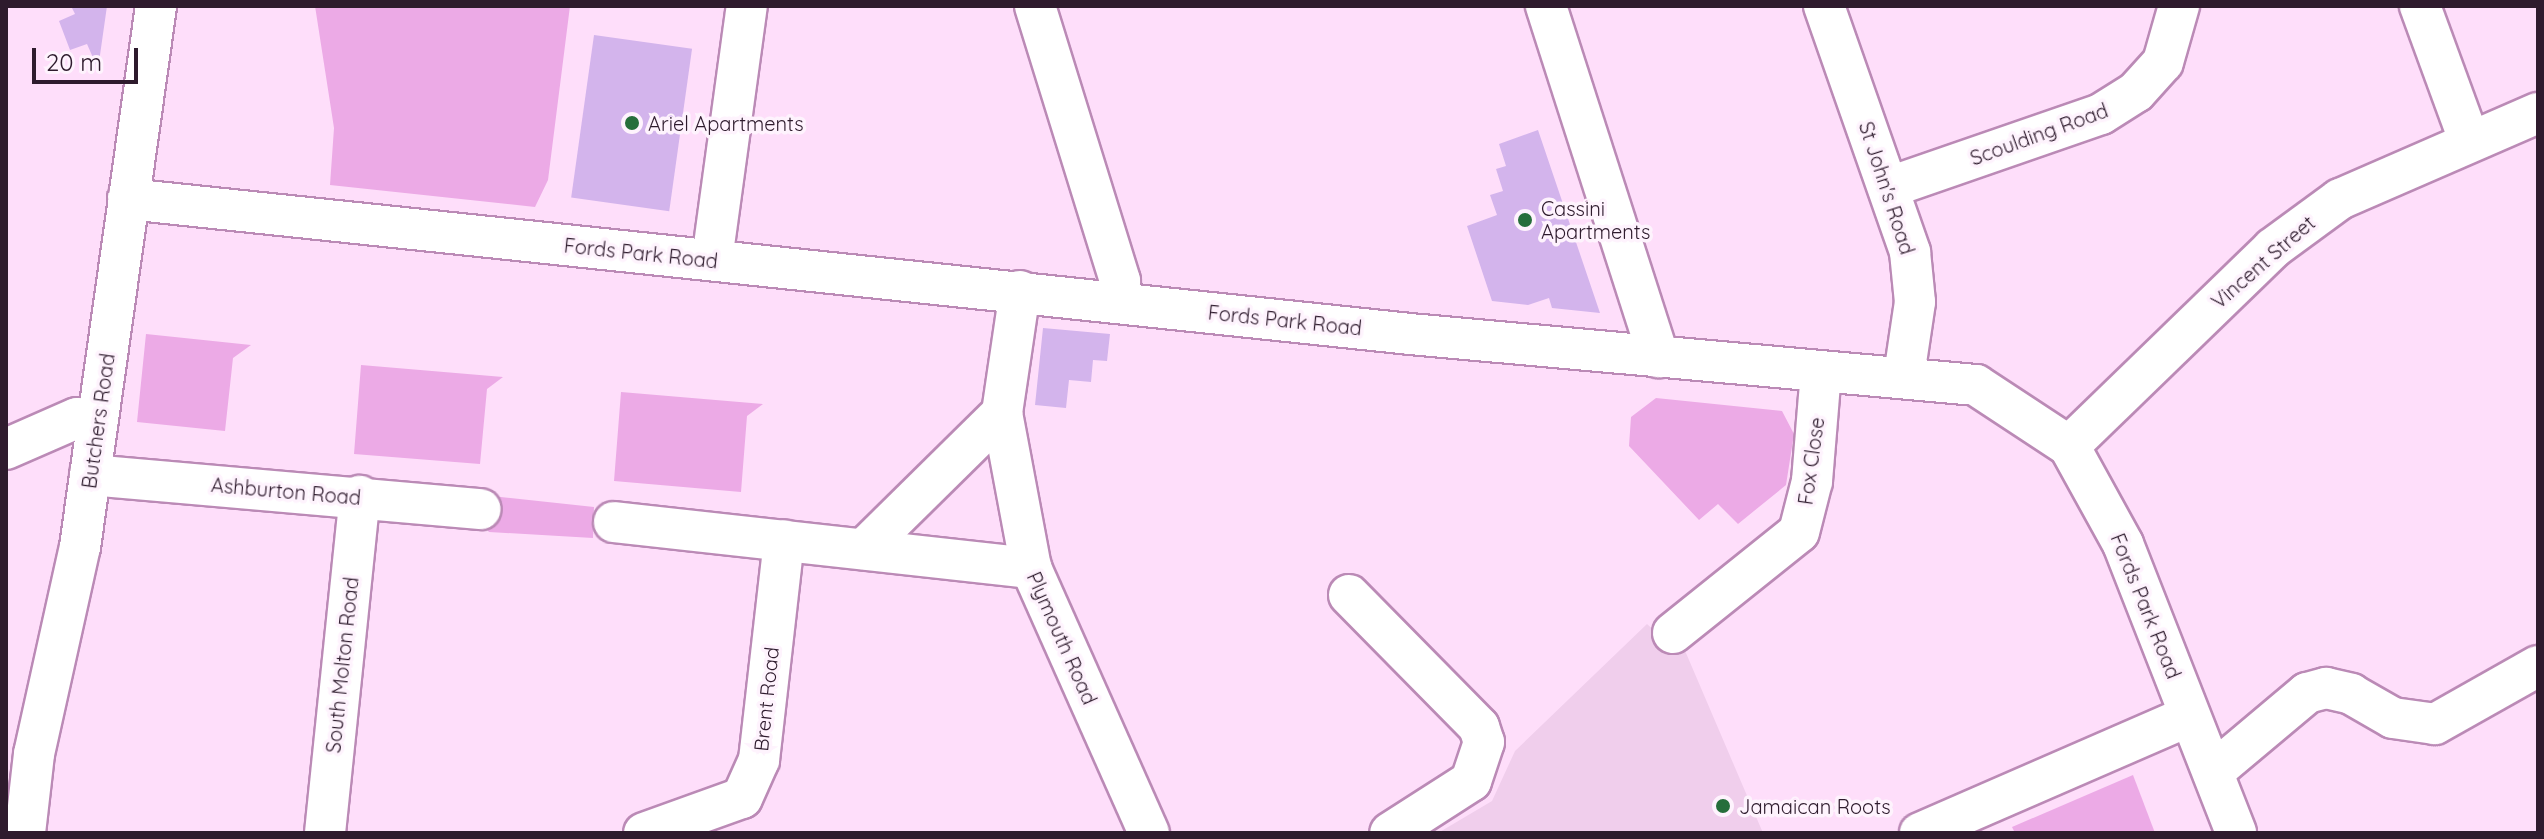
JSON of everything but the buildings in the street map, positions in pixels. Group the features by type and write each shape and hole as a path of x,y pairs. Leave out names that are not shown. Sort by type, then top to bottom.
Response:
{"street":[{"name":"Butchers Road","path":"25,833 34,754 90,475 156,6"},
{"path":"712,260 747,6"},
{"path":"1035,6 1120,281 1119,301"},
{"path":"1546,6 1659,357"},
{"name":"St John's Road","path":"1824,6 1890,187 1910,252 1915,302 1904,376"},
{"name":"Scoulding Road","path":"1890,187 2101,114 2124,100 2163,62 2179,6"},
{"path":"2420,6 2469,140"},
{"name":"Vincent Street","path":"2069,446 2273,248 2340,199 2469,140 2538,113"},
{"name":"Fords Park Road","path":"128,199 1659,357 1821,372 1904,376 1976,385 2069,446 2123,544 2236,833"},
{"name":"Plymouth Road","path":"1020,291 1002,413 1031,568 1149,833"},
{"name":"Fox Close","path":"1673,633 1799,532 1812,481 1821,372"},
{"path":"864,549 1002,413"},
{"path":"6,449 77,418 98,419"},
{"name":"Ashburton Road","path":"90,475 360,496 481,509"},
{"name":"South Molton Road","path":"325,833 360,496"},
{"path":"614,522 1031,568"},
{"name":"Brent Road","path":"644,833 689,826 742,798 759,760 784,540"},
{"path":"1349,595 1479,727 1484,755 1471,781 1399,831"},
{"path":"2213,772 2307,693 2326,688 2393,718 2435,724 2538,666"},
{"path":"1920,833 2189,716"}],"shaded area":[{"path":"315,6 570,6 548,180 535,207 330,185 334,128"},
{"path":"146,334 251,345 233,358 225,431 137,422"},
{"path":"361,365 503,377 487,389 480,464 354,454"},
{"path":"621,392 763,404 747,416 741,492 614,481"},
{"path":"1656,398 1782,411 1794,434 1786,485 1738,524 1718,504 1699,520 1629,446 1631,417"},
{"path":"491,496 594,507 593,538 489,532 484,526"},
{"path":"1647,624 1670,645 1683,646 1763,833 1438,833 1492,801 1515,751"},
{"path":"2133,775 2155,833 2015,833 2012,827"}],"place":[{"name":"Ariel Apartments","path":"632,123"},
{"name":"Cassini Apartments","path":"1525,220"},
{"name":"Jamaican Roots","path":"1723,806"}]}
